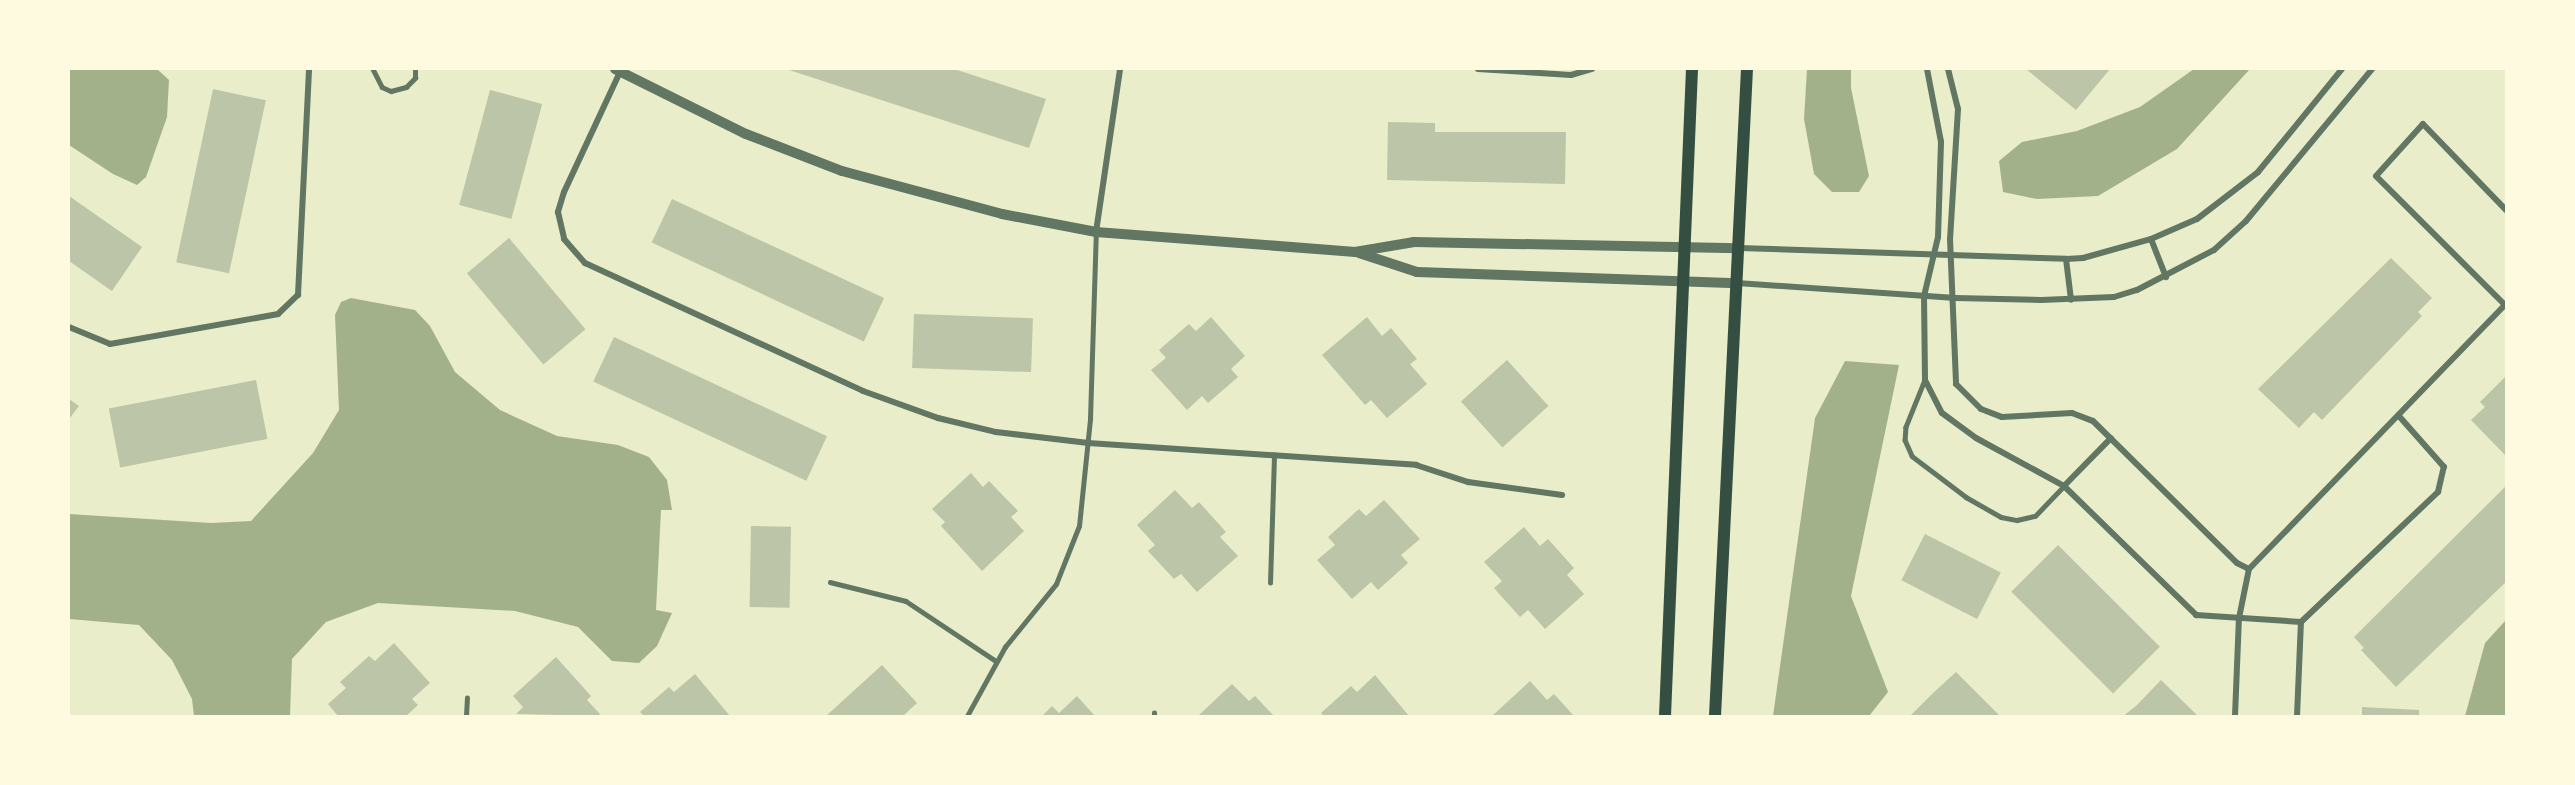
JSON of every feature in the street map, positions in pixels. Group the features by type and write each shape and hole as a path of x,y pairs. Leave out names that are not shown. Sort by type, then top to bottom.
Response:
{"main road":[{"path":"1665,716 1685,282 1684,245 1692,69"},
{"path":"1715,716 1747,69"}],"street":[{"path":"69,327 110,344 279,314 298,295 309,69"},
{"path":"1096,232 1120,69"},
{"path":"1478,69 1571,75 1592,69"},
{"path":"1927,69 1941,142 1938,237 1924,296 1925,380 1942,412 1959,426 2064,486 2196,615 2301,622"},
{"path":"1948,69 1958,109 1950,255 1955,298 1952,367 1956,384 1965,397 2002,417 2081,415 2111,438 2237,563 2249,568"},
{"path":"1562,495 1468,482 1416,465 1088,443 996,432 938,418 863,391 585,263 564,239 558,212 617,70 746,134 842,171 1002,214 1096,232 1356,252 1414,242 1684,245 2084,258 2151,240 2197,219 2258,172 2342,69"},
{"path":"1356,252 1417,273 1737,283 1955,298 2070,300 2114,297 2166,277 2214,250 2247,221 2372,69"},
{"path":"2235,716 2239,618 2249,568 2505,304 2376,176 2423,124 2506,210"},
{"path":"2151,240 2166,277"},
{"path":"2066,258 2070,300"},
{"path":"2297,716 2301,622 2438,492 2444,467 2398,415"},
{"path":"2064,486 2111,438"}],"lane":[{"path":"373,69 382,87 391,92 406,87 415,78 415,69"},
{"path":"967,716 996,661 1039,610 1070,556 1079,526 1088,443 1096,232"},
{"path":"1925,380 1906,427 1905,440 1912,456 1966,497 2001,517 2017,520 2035,516 2064,486"},
{"path":"1270,583 1274,455"},
{"path":"830,582 906,601 996,661"},
{"path":"466,716 467,698"}],"shaded area":[{"path":"69,69 157,69 169,80 167,117 146,177 137,185 113,174 69,145"},
{"path":"1807,69 1851,69 1851,88 1869,176 1859,192 1832,192 1814,174 1804,119"},
{"path":"2194,69 2250,69 2177,149 2098,196 2037,199 2003,192 1999,161 2022,142 2077,131 2140,107"},
{"path":"351,298 415,310 430,326 455,372 500,410 557,436 618,445 649,457 667,480 672,510 661,510 656,610 672,613 657,646 639,663 612,661 578,627 515,611 378,603 326,622 292,659 290,716 194,716 192,699 172,660 139,625 69,619 69,514 211,523 251,521 313,453 339,410 335,315 341,302"},
{"path":"1845,361 1899,365 1851,596 1888,692 1869,716 1773,716 1815,418"},
{"path":"2506,620 2506,716 2465,716 2485,643"}],"building":[{"path":"786,69 954,69 1046,99 1029,148"},
{"path":"2026,69 2110,69 2076,110"},
{"path":"213,89 266,100 229,273 176,262"},
{"path":"490,90 542,104 511,219 459,205"},
{"path":"1388,122 1435,123 1435,132 1566,132 1565,184 1387,180"},
{"path":"69,196 142,247 112,291 69,261"},
{"path":"672,199 884,298 864,341 652,243"},
{"path":"509,238 585,329 543,365 467,273"},
{"path":"2391,258 2432,298 2418,312 2422,316 2322,420 2314,412 2299,428 2258,389"},
{"path":"914,314 1033,318 1031,372 912,368"},
{"path":"1211,317 1245,356 1231,369 1238,377 1208,403 1202,396 1187,410 1151,370 1166,358 1159,350 1189,324 1196,331"},
{"path":"1367,317 1382,336 1391,328 1417,359 1410,364 1427,384 1387,418 1371,400 1365,405 1322,355"},
{"path":"614,337 827,436 806,481 593,381"},
{"path":"1507,360 1548,406 1502,448 1461,401"},
{"path":"2506,376 2506,456 2471,420 2485,407 2480,402"},
{"path":"256,380 267,439 120,468 109,409"},
{"path":"69,399 79,406 69,419"},
{"path":"971,473 983,487 989,481 1018,511 1011,517 1024,531 982,571 941,526 945,522 932,509"},
{"path":"2506,486 2506,582 2396,687 2361,650 2364,648 2354,637"},
{"path":"1175,490 1192,508 1199,502 1226,532 1220,537 1238,556 1197,592 1181,574 1174,579 1148,551 1155,545 1137,525"},
{"path":"1384,500 1420,539 1401,555 1408,563 1378,590 1371,582 1352,599 1317,560 1335,545 1328,537 1359,509 1366,516"},
{"path":"751,526 791,527 790,608 750,607"},
{"path":"1524,527 1540,546 1548,539 1574,568 1567,575 1584,594 1545,629 1528,610 1520,617 1494,588 1502,581 1484,562"},
{"path":"1925,534 2001,573 1977,619 1901,580"},
{"path":"2058,545 2160,647 2113,693 2011,592"},
{"path":"394,643 430,683 412,699 418,705 406,716 338,716 328,704 346,688 340,682 369,656 375,661"},
{"path":"556,657 591,696 587,700 600,714 598,716 516,714 523,707 513,696"},
{"path":"882,665 917,703 903,716 826,716"},
{"path":"1956,672 2000,716 1910,716 1932,694"},
{"path":"695,674 730,716 644,716 640,712 669,687 674,692"},
{"path":"1375,675 1409,716 1324,716 1321,713 1351,686 1357,692"},
{"path":"2161,680 2198,716 2123,716 2136,706"},
{"path":"1530,681 1547,700 1554,694 1574,716 1492,716"},
{"path":"1232,684 1249,701 1255,696 1274,716 1198,716"},
{"path":"1077,696 1095,716 1042,716 1052,706 1059,713"},
{"path":"2362,707 2419,710 2419,716 2362,716"}]}
